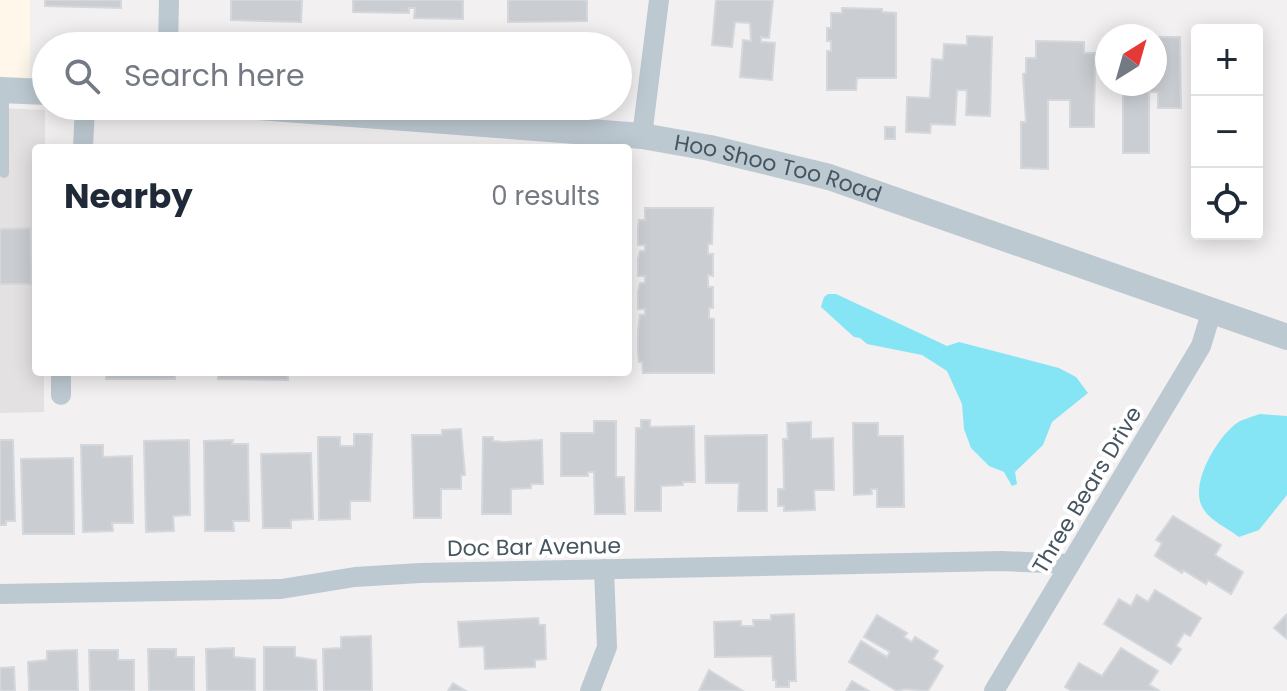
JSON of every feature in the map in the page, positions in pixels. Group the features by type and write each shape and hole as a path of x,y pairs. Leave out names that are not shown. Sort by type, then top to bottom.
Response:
{"street":[{"path":"168,32 169,0"},
{"path":"642,136 659,0"},
{"path":"2,90 32,91"},
{"path":"83,144 84,120"},
{"name":"Hoo Shoo Too Road","path":"391,120 599,140 642,136 710,148 829,177 1287,337"},
{"name":"Three Bears Drive","path":"994,691 1198,351 1212,310"},
{"path":"61,376 61,395"},
{"name":"Doc Bar Avenue","path":"0,594 281,589 355,577 420,573 1002,561 1070,564"},
{"path":"590,691 607,647 604,569"}],"lane":[{"path":"2,90 4,173"}],"shaded area":[{"path":"0,0 30,0 30,79 0,76"},
{"path":"0,108 32,109 32,120 45,120 45,144 32,144 32,376 44,376 44,412 0,413"}],"water":[{"path":"828,294 836,294 947,346 959,342 1059,368 1076,377 1088,393 1052,422 1043,445 1015,472 1017,484 1012,486 1004,472 989,466 971,448 964,429 962,404 947,371 922,355 867,344 854,337 821,307"},
{"path":"1260,414 1287,416 1287,495 1259,530 1239,537 1207,514 1200,500 1199,489 1207,463 1221,439 1237,423"}],"building":[{"path":"45,0 121,0 121,8 45,6"},
{"path":"231,0 302,0 301,22 231,20"},
{"path":"353,0 463,0 463,19 414,18 415,8 409,8 409,13 353,12"},
{"path":"508,0 587,0 587,21 508,22"},
{"path":"716,0 773,0 769,38 761,37 761,42 775,43 772,80 740,77 743,40 751,41 750,23 735,22 732,47 712,45"},
{"path":"842,8 882,9 882,12 896,13 896,78 857,78 856,90 827,90 827,51 831,51 831,41 827,41 827,28 831,28 831,13 842,13"},
{"path":"967,36 992,37 990,116 966,115 967,90 957,90 955,125 931,124 930,133 906,132 907,97 930,98 932,59 943,60 944,44 967,45"},
{"path":"1167,37 1180,37 1181,108 1158,108 1158,96 1167,96"},
{"path":"1036,41 1084,42 1084,53 1095,53 1094,127 1070,127 1070,100 1048,100 1048,169 1021,168 1021,122 1026,122 1023,74 1026,73 1026,58 1036,58"},
{"path":"1123,96 1149,96 1149,153 1123,153"},
{"path":"885,127 895,127 895,139 885,139"},
{"path":"645,208 713,208 712,244 708,244 708,254 713,254 713,276 708,275 708,287 713,287 713,308 709,308 709,318 714,319 714,373 643,373 642,362 639,362 638,331 640,315 645,315 645,309 638,309 638,292 640,283 645,283 645,276 638,276 638,259 640,251 645,251 645,245 638,245 638,228 639,220 645,220"},
{"path":"30,228 31,284 0,284 0,229"},
{"path":"106,376 175,376 175,379 106,379"},
{"path":"218,376 288,376 288,380 218,379"},
{"path":"641,420 650,420 650,427 694,426 695,482 661,486 661,511 635,511 636,428 641,428"},
{"path":"594,421 616,421 616,477 624,477 625,514 595,514 594,472 588,472 588,476 561,476 561,433 594,433"},
{"path":"811,422 811,439 833,438 834,490 814,490 815,510 784,511 784,506 778,506 778,489 784,489 783,439 788,439 787,423"},
{"path":"853,423 878,423 878,436 903,436 904,507 877,507 877,489 871,489 872,494 854,495"},
{"path":"461,429 465,475 461,475 461,489 441,489 441,518 414,518 412,435 442,435 442,430"},
{"path":"354,434 372,434 370,501 350,501 350,519 319,520 318,437 340,437 340,446 354,446"},
{"path":"767,435 767,511 738,511 739,483 706,483 705,436"},
{"path":"483,437 493,437 493,441 503,442 542,440 543,484 511,489 511,514 482,514"},
{"path":"0,440 13,440 15,521 6,521 6,525 0,525"},
{"path":"189,440 190,515 173,516 174,531 146,532 144,441"},
{"path":"233,440 232,444 248,444 249,521 233,521 234,531 205,531 204,441"},
{"path":"81,445 103,445 103,457 132,456 133,523 112,523 113,531 83,532"},
{"path":"311,453 313,519 291,520 291,528 263,528 261,454"},
{"path":"73,458 74,534 23,534 21,459"},
{"path":"1173,516 1221,545 1215,555 1243,572 1231,594 1208,580 1206,584 1183,570 1182,573 1155,556 1162,543 1156,540"},
{"path":"1155,590 1201,618 1190,636 1184,633 1176,646 1181,649 1171,664 1104,624 1119,599 1131,606 1137,595 1148,602"},
{"path":"794,614 796,681 789,681 789,687 776,687 772,656 715,657 714,622 741,621 741,626 754,626 753,620 771,620 771,615"},
{"path":"1287,614 1287,639 1274,628"},
{"path":"877,615 907,633 904,637 912,642 915,637 938,651 933,659 943,666 928,691 897,691 849,662 861,641 887,657 890,652 864,637"},
{"path":"538,618 539,625 545,625 546,659 535,660 535,667 485,669 484,646 460,647 458,622"},
{"path":"371,636 372,691 324,691 323,649 341,648 341,637"},
{"path":"264,647 295,647 295,657 316,660 317,691 264,691"},
{"path":"234,648 234,657 255,659 255,691 207,691 206,649"},
{"path":"1121,648 1158,671 1149,685 1160,691 1072,691 1065,687 1079,663 1102,676"},
{"path":"148,649 176,649 176,657 194,657 194,691 149,691"},
{"path":"77,650 78,691 29,691 28,662 47,660 47,651"},
{"path":"89,650 118,650 118,660 134,660 134,691 90,691"},
{"path":"14,667 15,691 0,691 0,668"},
{"path":"709,670 743,691 699,691"},
{"path":"852,681 869,691 846,691"},
{"path":"453,683 466,691 448,691"}]}
